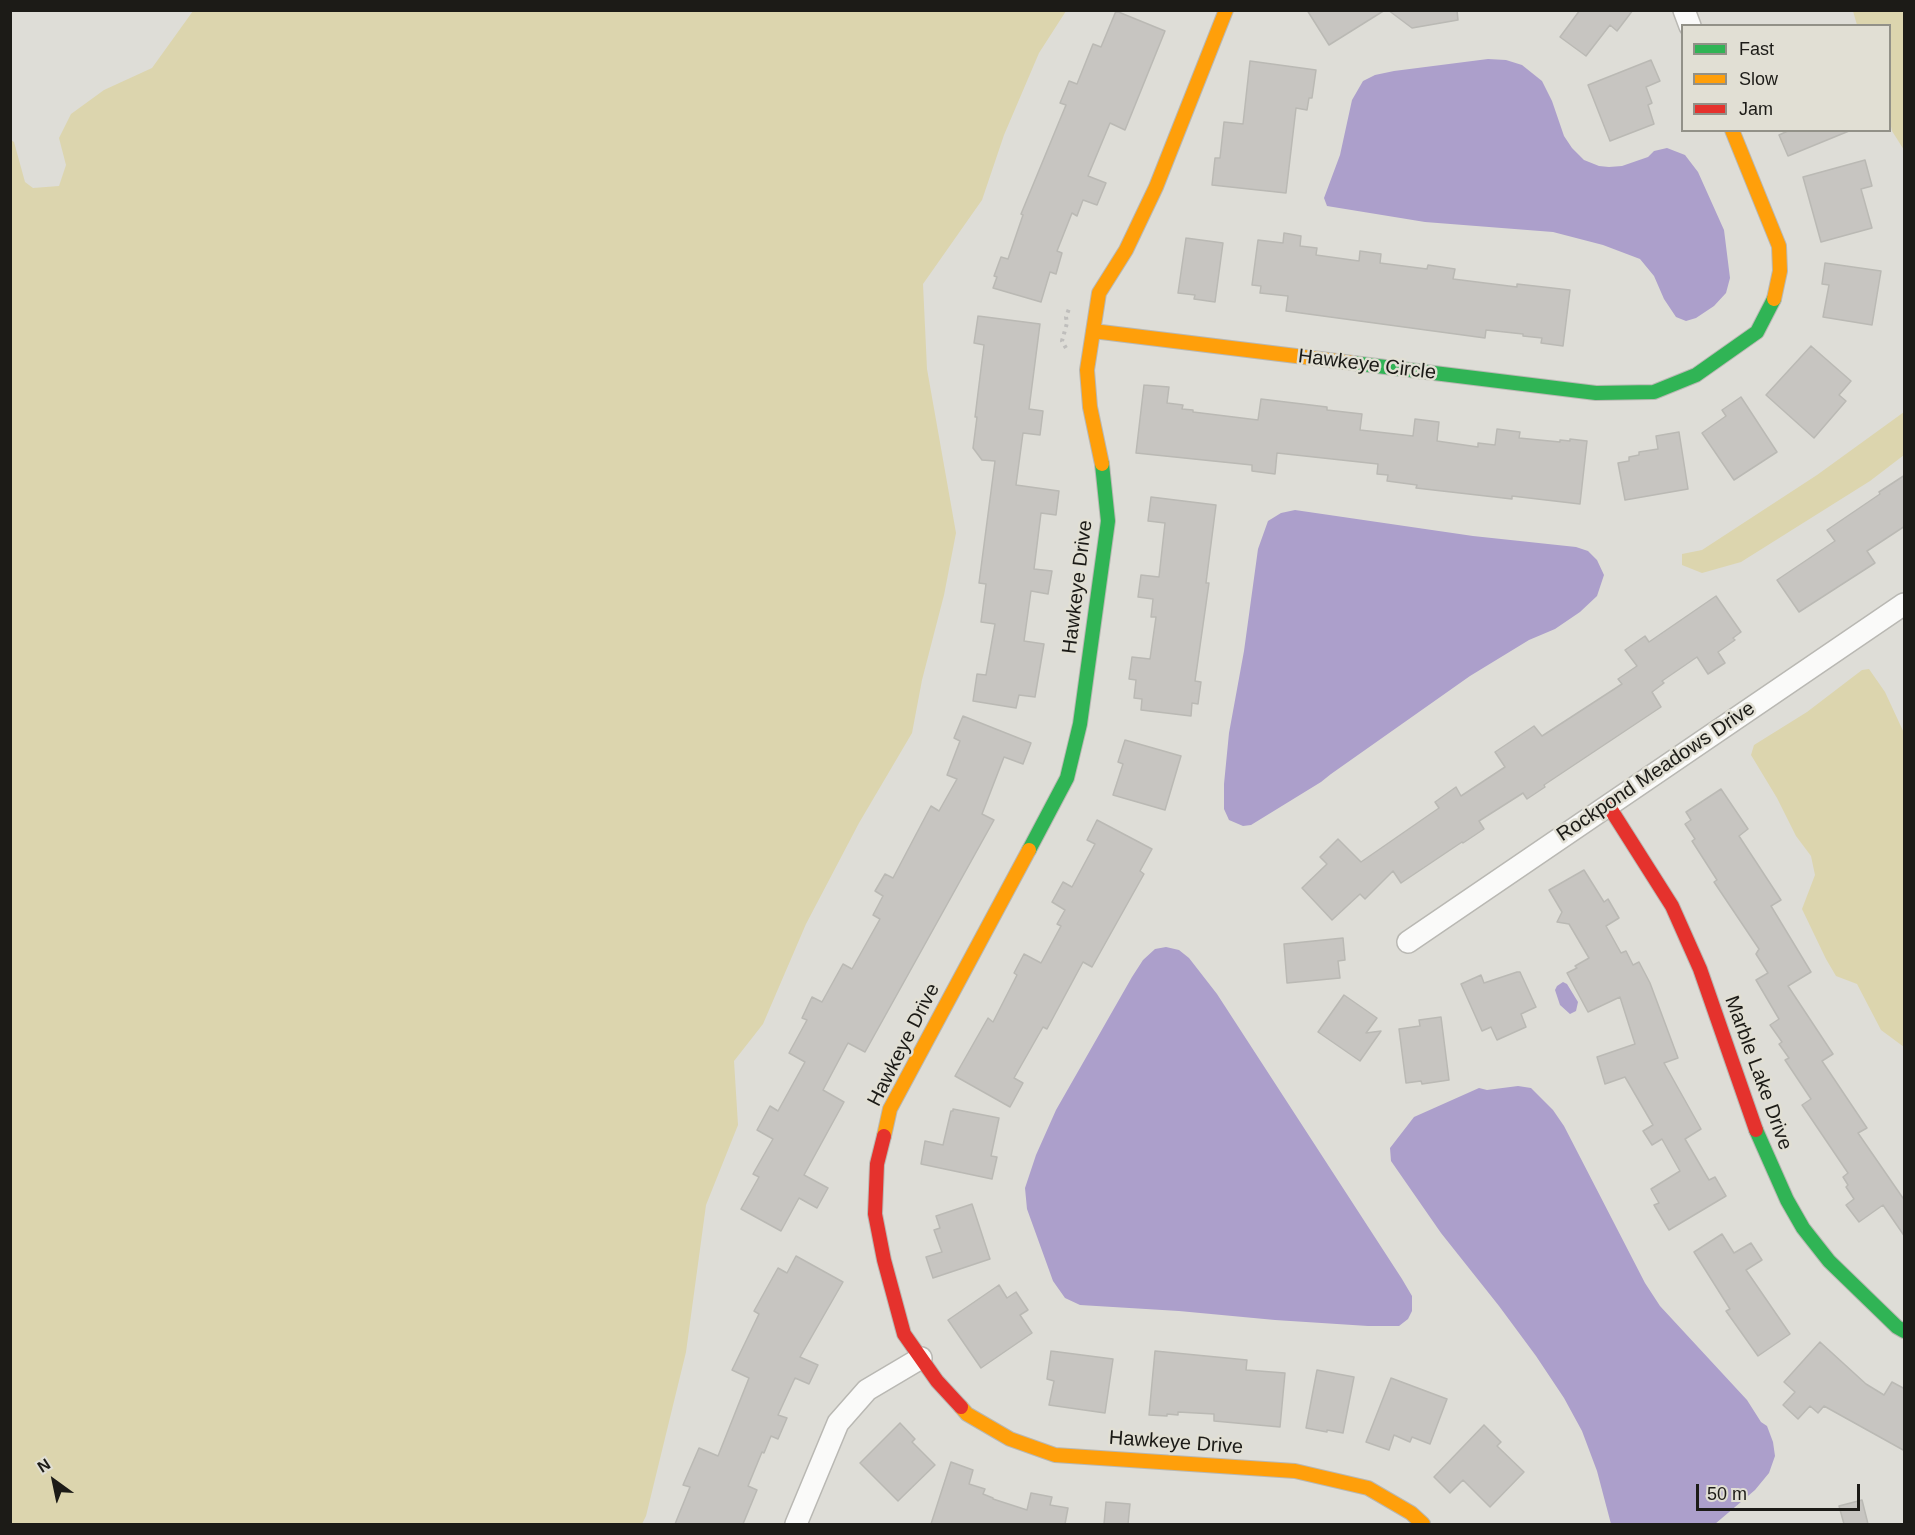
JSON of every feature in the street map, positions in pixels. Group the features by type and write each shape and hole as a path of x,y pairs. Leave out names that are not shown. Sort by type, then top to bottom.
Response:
{"street":[{"path":"1093,331 1099,293 1126,250 1156,187 1226,10"},
{"name":"Hawkeye Circle","path":"1093,331 1596,393 1654,392 1696,375 1757,332 1773,303 1780,271 1779,246 1733,132"},
{"name":"Hawkeye Drive","path":"1093,331 1087,370 1090,407 1106,475 1108,521 1080,724 1067,778 890,1108 878,1164 875,1214 884,1260 904,1334 937,1381 967,1414 1010,1439 1055,1455 1295,1471 1368,1488 1411,1513 1423,1524"},
{"name":"Rockpond Meadows Drive","path":"1408,942 1905,604"},
{"name":"Marble Lake Drive","path":"1608,805 1672,906 1700,969 1762,1148 1786,1200 1803,1228 1829,1261 1896,1327 1905,1331"},
{"path":"796,1524 838,1423 867,1390 921,1358"}],"shaded area":[{"path":"193,11 1066,11 1039,53 1004,135 982,200 923,284 927,369 956,533 944,595 922,680 912,733 859,823 806,924 763,1024 734,1061 738,1125 706,1205 686,1352 646,1516 642,1524 11,1524 11,140 14,142 25,182 33,188 59,186 66,165 59,138 71,114 104,90 152,68"},
{"path":"1853,11 1904,11 1904,150 1891,126 1891,24 1857,24"},
{"path":"1488,59 1506,60 1522,65 1542,81 1552,101 1564,136 1584,160 1609,167 1622,166 1648,157 1654,151 1667,148 1685,155 1698,172 1724,230 1730,278 1726,293 1714,306 1696,318 1686,321 1676,317 1664,299 1654,276 1640,259 1603,245 1553,232 1425,222 1327,206 1324,198 1340,155 1352,100 1363,81 1375,75 1394,71"},
{"path":"1904,412 1904,455 1870,481 1741,562 1702,573 1682,565 1682,554 1702,550 1817,475"},
{"path":"1295,510 1473,536 1576,547 1588,551 1597,560 1604,575 1597,596 1580,612 1555,629 1529,640 1470,676 1321,782 1251,825 1243,826 1229,820 1224,809 1224,784 1229,733 1244,651 1258,549 1268,521 1281,513"},
{"path":"1869,669 1885,692 1904,733 1904,1047 1881,1030 1857,984 1836,976 1826,959 1802,909 1815,875 1811,856 1796,836 1777,798 1751,755 1754,745 1807,712 1862,670"},
{"path":"1166,947 1179,950 1189,958 1217,994 1402,1279 1412,1296 1412,1311 1408,1319 1399,1326 1275,1320 1080,1305 1065,1298 1053,1281 1027,1209 1025,1188 1036,1155 1056,1110 1132,977 1143,960 1155,949"},
{"path":"1563,982 1567,984 1578,1002 1576,1011 1570,1014 1560,1005 1555,990"},
{"path":"1518,1086 1531,1088 1553,1110 1564,1126 1645,1283 1660,1306 1747,1400 1761,1422 1767,1426 1775,1456 1769,1473 1755,1490 1715,1524 1611,1524 1597,1471 1582,1431 1564,1398 1536,1356 1441,1233 1391,1161 1390,1148 1414,1117 1479,1088 1487,1090"}],"building":[{"path":"1307,10 1385,10 1329,45"},
{"path":"1388,10 1457,10 1458,20 1412,28"},
{"path":"1580,10 1633,10 1617,31 1610,25 1586,56 1560,37"},
{"path":"1116,11 1165,31 1125,130 1110,123 1088,176 1106,183 1097,205 1083,200 1077,216 1072,213 1057,251 1062,253 1056,274 1050,272 1041,302 993,288 997,277 994,276 1001,257 1008,259 1023,215 1021,214 1066,105 1060,103 1069,81 1077,84 1093,44 1101,47"},
{"path":"1651,60 1660,81 1646,87 1652,103 1648,105 1654,124 1610,141 1588,85"},
{"path":"1250,61 1316,70 1312,98 1309,98 1307,110 1296,108 1286,193 1212,185 1215,158 1220,158 1224,122 1243,124"},
{"path":"1786,132 1847,132 1788,156 1779,135"},
{"path":"1865,160 1872,186 1861,189 1872,228 1821,242 1803,177"},
{"path":"1284,233 1301,236 1300,246 1317,248 1316,255 1359,261 1360,251 1381,254 1380,263 1427,269 1428,265 1455,269 1453,279 1517,287 1517,284 1570,290 1563,346 1541,343 1542,338 1523,336 1523,334 1486,330 1485,338 1286,311 1288,296 1260,293 1261,286 1252,285 1258,240 1283,243"},
{"path":"1186,238 1223,243 1215,302 1194,299 1195,295 1178,293"},
{"path":"1825,263 1881,271 1872,325 1823,317 1829,285 1822,284"},
{"path":"978,316 1040,324 1029,409 1043,411 1040,435 1023,433 1016,485 1059,491 1056,515 1041,513 1034,569 1052,571 1048,594 1031,591 1024,641 1044,644 1035,697 1019,695 1016,708 973,701 977,674 986,675 995,624 981,622 986,584 979,583 995,461 982,460 973,448 984,345 974,343"},
{"path":"1811,346 1851,381 1839,395 1846,401 1814,438 1766,395"},
{"path":"1144,385 1169,387 1167,403 1183,405 1182,409 1193,410 1193,412 1258,420 1261,399 1362,414 1360,430 1413,436 1415,419 1439,422 1437,441 1478,447 1478,443 1495,445 1497,429 1520,432 1519,438 1560,442 1560,440 1570,441 1570,439 1587,441 1580,504 1416,488 1417,485 1387,481 1388,475 1377,474 1378,464 1277,453 1275,474 1252,471 1252,465 1136,453"},
{"path":"1741,397 1777,452 1734,480 1702,433 1726,416 1722,410"},
{"path":"1679,432 1688,489 1625,500 1618,463 1629,461 1629,457 1639,455 1639,452 1658,449 1656,436"},
{"path":"1905,475 1905,526 1867,551 1875,563 1799,612 1777,580 1835,541 1827,530"},
{"path":"1151,497 1216,505 1206,583 1209,583 1195,681 1201,682 1198,704 1192,703 1191,716 1141,710 1142,699 1134,698 1136,680 1129,679 1132,657 1150,659 1156,617 1151,617 1153,599 1138,597 1141,575 1159,577 1165,523 1148,521"},
{"path":"1716,596 1741,632 1733,638 1735,640 1718,652 1725,663 1708,674 1697,657 1662,681 1664,683 1652,692 1661,707 1544,785 1545,787 1527,799 1523,793 1479,821 1484,829 1401,883 1393,871 1365,899 1360,894 1332,920 1302,888 1327,864 1320,857 1338,839 1361,862 1439,808 1435,802 1456,787 1461,796 1505,767 1495,752 1534,726 1542,736 1622,684 1618,679 1637,666 1625,650 1645,636 1649,642"},
{"path":"963,716 1031,743 1023,764 1004,757 982,814 994,820 865,1052 848,1043 823,1090 844,1102 804,1175 828,1188 817,1208 799,1198 781,1231 741,1209 759,1177 753,1174 773,1139 757,1130 770,1106 778,1111 805,1062 789,1053 807,1020 802,1018 812,997 822,1002 843,964 852,969 880,919 873,915 883,896 875,891 885,874 893,878 931,806 939,811 957,779 947,775 960,741 954,738"},
{"path":"1125,740 1181,756 1165,810 1113,795 1123,764 1118,762"},
{"path":"1721,789 1748,829 1739,836 1781,900 1771,906 1811,972 1788,986 1833,1054 1822,1061 1867,1128 1858,1133 1905,1201 1905,1237 1883,1205 1859,1222 1846,1205 1854,1199 1843,1177 1848,1173 1802,1105 1811,1099 1785,1060 1789,1058 1779,1044 1782,1042 1770,1025 1779,1019 1756,980 1768,973 1756,954 1759,949 1714,882 1717,880 1692,841 1695,839 1685,824 1691,820 1686,812"},
{"path":"1097,820 1152,849 1140,871 1144,874 1092,967 1083,962 1047,1029 1043,1027 1014,1078 1023,1083 1010,1107 955,1076 988,1018 993,1022 1017,975 1014,973 1024,954 1041,963 1061,926 1057,924 1065,910 1052,902 1063,882 1072,887 1095,844 1087,840"},
{"path":"1584,870 1604,902 1608,899 1619,918 1606,926 1621,953 1626,951 1633,965 1639,962 1650,983 1678,1058 1664,1063 1701,1129 1685,1139 1709,1180 1715,1177 1726,1196 1669,1230 1654,1205 1659,1203 1651,1189 1680,1171 1662,1139 1652,1145 1643,1131 1653,1125 1625,1077 1605,1084 1597,1057 1635,1044 1620,997 1588,1012 1567,973 1589,958 1569,924 1557,922 1562,912 1549,890"},
{"path":"1343,938 1345,960 1338,961 1340,978 1287,983 1284,944"},
{"path":"1520,972 1536,1007 1521,1014 1526,1027 1497,1040 1491,1027 1482,1031 1461,984 1481,975 1484,983"},
{"path":"1344,995 1377,1018 1366,1033 1381,1031 1360,1061 1318,1032"},
{"path":"1441,1017 1449,1080 1422,1084 1421,1081 1406,1083 1399,1029 1420,1026 1419,1020"},
{"path":"953,1109 999,1118 991,1156 997,1157 992,1179 921,1164 925,1141 943,1145"},
{"path":"972,1204 990,1259 933,1278 926,1257 942,1252 934,1230 940,1228 936,1216"},
{"path":"1722,1234 1734,1253 1751,1243 1762,1260 1746,1270 1790,1334 1758,1356 1726,1311 1730,1309 1694,1252"},
{"path":"796,1256 843,1282 800,1357 818,1365 809,1384 795,1378 778,1415 787,1418 778,1439 771,1436 748,1486 757,1490 743,1524 675,1524 690,1487 683,1485 699,1448 718,1456 749,1378 732,1370 759,1314 754,1311 778,1268 787,1273"},
{"path":"999,1285 1007,1298 1016,1292 1028,1310 1020,1315 1032,1333 981,1368 948,1320"},
{"path":"1820,1342 1866,1384 1884,1395 1892,1382 1905,1389 1905,1451 1824,1406 1818,1413 1810,1406 1798,1419 1783,1405 1795,1392 1784,1382"},
{"path":"1051,1351 1113,1359 1105,1413 1049,1405 1054,1381 1047,1379"},
{"path":"1155,1351 1247,1360 1246,1370 1285,1373 1280,1427 1214,1421 1214,1414 1178,1412 1178,1415 1149,1415"},
{"path":"1317,1370 1354,1377 1343,1433 1306,1428"},
{"path":"1391,1378 1447,1399 1430,1444 1412,1437 1410,1442 1394,1435 1389,1450 1366,1442"},
{"path":"900,1423 915,1439 912,1442 935,1465 898,1501 860,1463"},
{"path":"1484,1425 1501,1442 1497,1446 1524,1472 1490,1507 1463,1480 1450,1493 1434,1477"},
{"path":"951,1462 973,1470 969,1484 985,1489 983,1494 993,1499 1027,1510 1031,1493 1052,1497 1050,1505 1068,1508 1065,1524 931,1524"},
{"path":"1862,1500 1868,1524 1844,1524 1839,1506"},
{"path":"1106,1502 1130,1504 1128,1524 1104,1524"}],"traffic: fast":[{"path":"1353,363 1596,393 1654,392 1696,375 1757,332 1774,299"},
{"path":"1029,850 1067,778 1080,724 1108,521 1102,464"},
{"path":"1756,1130 1787,1200 1803,1228 1829,1261 1897,1327 1904,1331"}],"traffic: slow":[{"path":"1102,464 1090,407 1087,370 1099,293 1126,250 1156,187 1226,10"},
{"path":"1733,132 1779,246 1780,271 1774,299"},
{"path":"1093,331 1353,363"},
{"path":"884,1136 890,1109 1029,850"},
{"path":"961,1407 967,1414 1010,1439 1055,1455 1295,1471 1368,1488 1411,1513 1423,1524"}],"traffic: jam":[{"path":"1608,805 1672,906 1700,969 1756,1130"},
{"path":"884,1136 877,1164 875,1214 884,1260 904,1334 937,1381 961,1407"}]}
